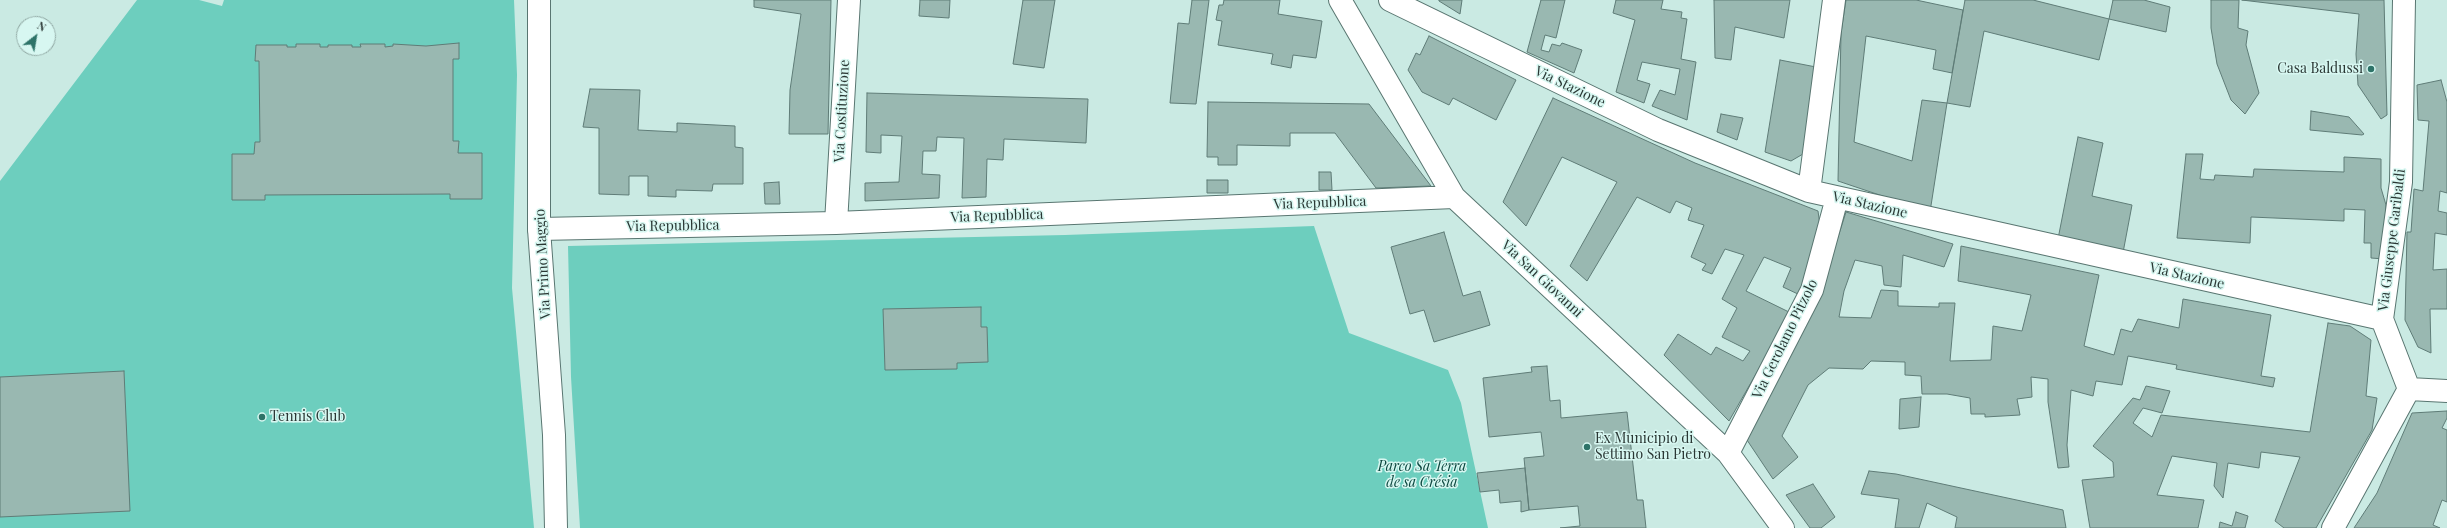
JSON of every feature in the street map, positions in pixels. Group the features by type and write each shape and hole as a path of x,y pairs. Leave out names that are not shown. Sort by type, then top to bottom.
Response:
{"street":[{"name":"Via Primo Maggio","path":"539,0 539,229 554,435 556,528"},
{"name":"Via Costituzione","path":"836,223 849,0"},
{"name":"Via San Giovanni","path":"1340,0 1454,197 1728,453 1783,528"},
{"name":"Via Stazione","path":"1390,0 1658,130 1810,191 2382,319"},
{"path":"1810,191 1834,0"},
{"name":"Via Giuseppe Garibaldi","path":"2404,0 2401,182 2382,319 2409,389"},
{"name":"Via Repubblica","path":"539,229 836,223 1454,197"},
{"name":"Via Gerolamo Pitzolo","path":"1728,453 1812,290 1837,198"},
{"path":"2333,528 2409,389 2447,391"}],"green space":[{"path":"137,0 199,0 222,6 224,0 514,0 517,75 512,288 534,528 0,528 0,181"},
{"name":"Parco Sa Terra de sa Crésia","path":"1314,226 1349,333 1448,370 1461,403 1488,528 580,528 571,377 568,246 1065,235"}],"building":[{"path":"754,0 831,0 828,134 789,134 790,90 801,14 754,7"},
{"path":"920,0 950,0 949,18 919,16"},
{"path":"1023,0 1055,0 1044,68 1013,64"},
{"path":"1192,0 1209,0 1196,104 1170,103 1178,23 1189,24"},
{"path":"1224,0 1280,0 1278,14 1322,21 1316,58 1293,55 1291,68 1271,64 1273,54 1218,45 1222,21 1216,20 1219,5 1223,5"},
{"path":"1462,0 1460,14 1439,1"},
{"path":"1541,0 1565,0 1556,38 1545,35 1541,50 1549,52 1552,44 1560,46 1562,43 1582,50 1574,73 1527,52"},
{"path":"1616,0 1663,0 1661,9 1682,12 1681,18 1687,19 1681,59 1696,62 1687,120 1652,106 1660,90 1675,95 1680,69 1642,62 1637,80 1650,84 1644,103 1616,92 1635,20 1613,13"},
{"path":"1714,0 1790,0 1784,38 1735,27 1731,60 1715,58"},
{"path":"1846,0 1916,0 1963,10 1952,73 1933,69 1936,50 1866,36 1854,142 1912,161 1922,100 1947,103 1930,212 1838,181 1841,33"},
{"path":"1965,0 2033,0 2109,19 2099,60 1984,31 1970,107 1947,103"},
{"path":"2113,0 2144,0 2170,7 2166,32 2109,19"},
{"name":"Casa Baldussi","path":"2211,0 2239,0 2238,28 2248,31 2246,45 2259,93 2245,114 2231,100 2217,64 2211,28"},
{"name":"Casa Baldussi","path":"2242,0 2384,0 2387,115 2381,119 2358,85 2356,54 2359,14"},
{"path":"1429,36 1516,80 1496,120 1453,98 1449,105 1422,92 1408,70 1416,53 1420,55"},
{"path":"459,43 459,59 453,59 453,141 459,141 458,153 482,153 482,199 450,199 450,194 265,195 265,200 232,200 232,154 254,154 255,142 260,142 259,61 255,61 256,45 287,45 287,47 296,47 296,44 320,44 320,47 328,47 328,45 352,45 352,47 361,47 360,44 385,44 385,47 393,46 393,44 426,46"},
{"path":"1780,60 1816,67 1803,154 1791,161 1765,152"},
{"path":"2441,80 2447,102 2447,193 2440,191 2438,211 2447,213 2447,235 2435,233 2433,270 2447,269 2447,309 2430,309 2431,353 2418,347 2405,320 2407,232 2411,232 2414,189 2423,191 2429,121 2418,120 2417,85"},
{"path":"590,89 640,90 638,130 677,132 677,123 735,126 735,147 743,148 743,184 713,184 712,191 676,190 676,197 648,196 648,176 629,176 629,195 599,194 599,128 583,127"},
{"path":"867,93 1088,99 1086,143 1004,139 1003,160 987,159 986,197 962,198 964,138 937,137 936,151 923,151 922,174 940,175 939,198 865,201 865,183 899,182 902,136 881,135 881,153 866,152"},
{"path":"1553,98 1695,163 1818,211 1821,233 1800,295 1783,287 1791,268 1764,257 1746,291 1791,313 1729,421 1664,355 1678,334 1711,355 1716,347 1743,361 1750,351 1722,337 1737,308 1722,299 1744,255 1725,249 1712,274 1702,270 1706,264 1691,257 1704,225 1688,220 1692,208 1676,201 1670,213 1637,197 1587,281 1570,266 1617,182 1562,157 1526,226 1503,202"},
{"path":"1208,102 1369,104 1431,186 1376,188 1335,133 1290,133 1290,146 1237,145 1237,165 1218,165 1218,157 1207,157"},
{"path":"2311,111 2349,117 2364,134 2310,130"},
{"path":"1721,114 1743,118 1737,140 1717,132"},
{"path":"2078,137 2103,143 2092,196 2132,205 2122,258 2057,244"},
{"path":"2186,154 2203,154 2200,179 2214,180 2215,175 2253,177 2254,169 2344,172 2344,157 2381,159 2381,188 2386,205 2384,259 2371,258 2371,243 2364,243 2365,210 2344,209 2344,221 2251,217 2250,243 2177,238"},
{"path":"1319,172 1331,172 1332,190 1319,190"},
{"path":"1207,180 1228,180 1228,193 1207,193"},
{"path":"779,182 780,204 765,204 764,183"},
{"path":"1846,212 1953,244 1944,267 1903,255 1901,287 1884,285 1882,266 1855,260 1844,291 1839,317 1871,318 1881,290 1898,291 1898,306 1939,307 1939,303 1955,303 1950,361 1991,360 1993,326 2022,331 2031,295 1958,281 1961,246 2099,275 2084,346 2114,355 2121,329 2132,332 2138,319 2179,328 2183,299 2271,315 2261,376 2275,378 2273,387 2176,369 2177,365 2128,356 2122,385 2096,381 2093,396 2071,390 2067,445 2069,467 2058,468 2048,402 2048,379 2031,377 2032,397 2017,399 2020,415 1985,417 1985,414 1971,414 1970,398 1947,394 1922,394 1921,376 1905,375 1905,362 1871,361 1863,369 1829,368 1808,385 1782,436 1798,457 1773,479 1747,440 1823,284"},
{"path":"1444,232 1463,296 1480,291 1490,325 1434,342 1424,310 1410,314 1391,247"},
{"path":"981,307 981,327 987,327 988,362 957,363 957,369 885,370 883,309"},
{"path":"2328,323 2350,326 2371,340 2366,396 2377,398 2372,430 2316,528 2284,528 2275,521 2300,457 2261,452 2259,468 2228,463 2223,498 2214,486 2217,463 2172,456 2157,495 2204,500 2198,528 2090,528 2082,480 2114,477 2113,462 2093,446 2133,398 2140,400 2146,386 2170,391 2162,413 2143,408 2133,423 2152,437 2161,415 2310,432"},
{"name":"Ex Municipio di Settimo San Pietro","path":"1547,366 1550,401 1560,400 1561,418 1627,412 1637,500 1643,500 1646,528 1560,528 1580,526 1578,506 1529,510 1524,458 1544,456 1541,432 1489,437 1483,378 1532,372 1531,367"},
{"path":"124,371 130,511 0,517 0,377"},
{"path":"1921,397 1919,427 1899,429 1900,399"},
{"path":"2447,411 2447,418 2442,428 2447,430 2447,502 2442,500 2433,525 2440,528 2354,528 2377,493 2412,413"},
{"path":"1525,468 1529,510 1521,512 1521,501 1500,503 1499,490 1480,492 1477,473"},
{"path":"1869,471 1896,474 2063,510 2066,528 1955,528 1957,517 1927,503 1919,528 1895,528 1899,499 1861,494"},
{"path":"1813,484 1835,517 1821,528 1810,528 1786,495"},
{"path":"2236,512 2248,516 2245,528 2219,528 2220,522 2232,526"}],"place":[{"name":"Casa Baldussi","path":"2371,69"},
{"name":"Tennis Club","path":"262,417"},
{"name":"Ex Municipio di Settimo San Pietro","path":"1587,447"}]}
